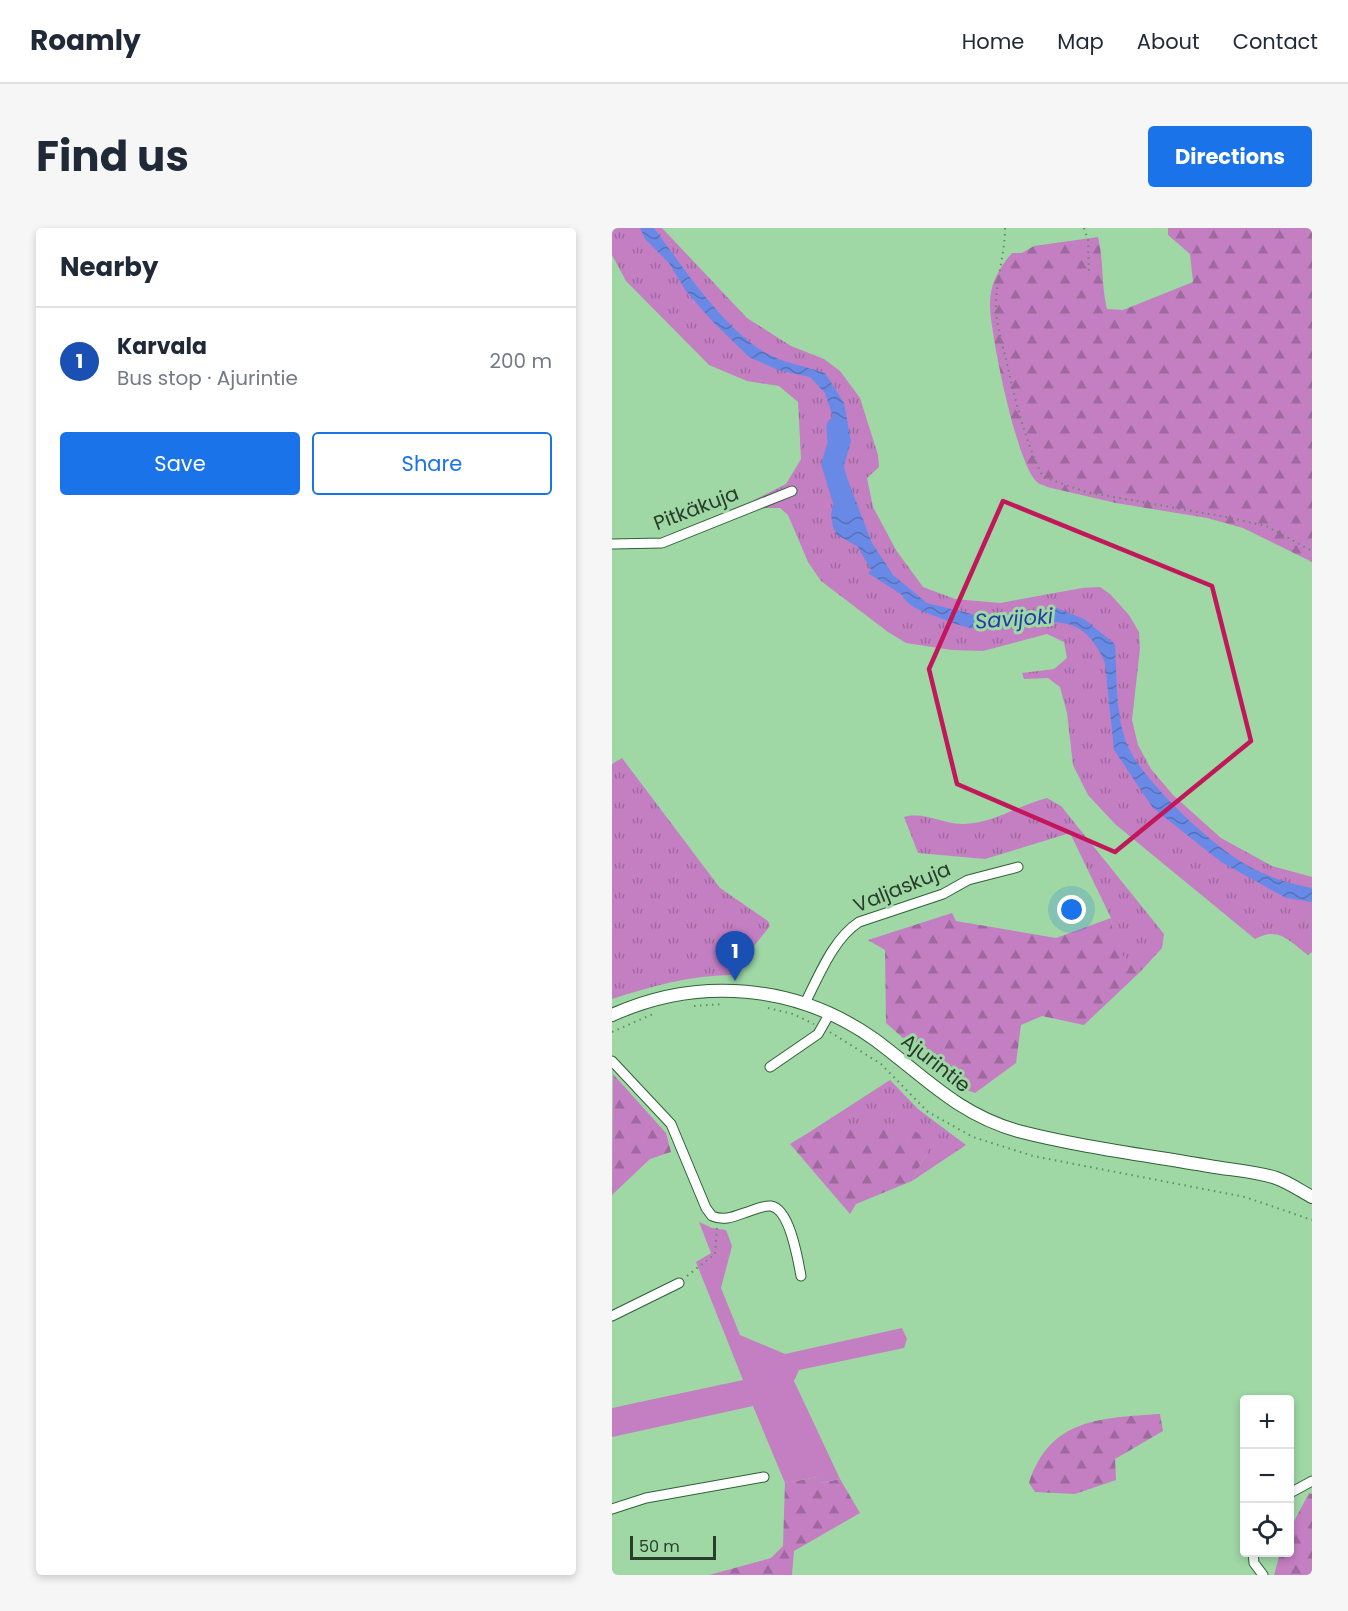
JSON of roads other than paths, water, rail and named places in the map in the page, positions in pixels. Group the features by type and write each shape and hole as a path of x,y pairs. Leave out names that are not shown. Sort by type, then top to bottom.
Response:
{"street":[{"name":"Pitkäkuja","path":"612,544 662,543 792,492"},
{"name":"Valjaskuja","path":"805,1003 838,944 850,928 859,922 943,894 968,880 1018,867"},
{"name":"Ajurintie","path":"612,1015 669,994 706,990 762,993 805,1003 830,1013 873,1039 938,1092 961,1108 986,1119 1016,1130 1057,1140 1277,1178 1312,1197"},
{"path":"770,1066 818,1034 830,1013"},
{"path":"612,1061 671,1124 706,1208 717,1218 729,1218 765,1206 775,1208 785,1220 801,1276"},
{"path":"612,1316 679,1283"},
{"path":"612,1509 645,1498 764,1477"},
{"path":"1294,1491 1312,1481"},
{"path":"1253,1557 1254,1563 1263,1575"}],"water":[{"path":"640,228 654,228 707,299 739,333 755,346 778,359 825,373 844,403 851,441 842,473 849,483 872,543 893,575 927,603 984,617 1057,608 1084,619 1115,644 1117,694 1123,732 1135,759 1163,795 1201,831 1237,859 1259,872 1312,888 1312,902 1286,898 1221,862 1153,808 1114,750 1105,663 1093,642 1080,629 1049,622 995,629 965,627 915,608 902,595 868,573 871,570 858,547 837,535 833,527 831,515 837,481 836,427 825,393 810,377 778,370 749,357 712,321 686,291 669,263 645,239"}],"waterway":[{"name":"Savijoki","path":"837,427 838,444 832,464 846,510"}],"place":[{"name":"Karvala","path":"735,981"}]}
